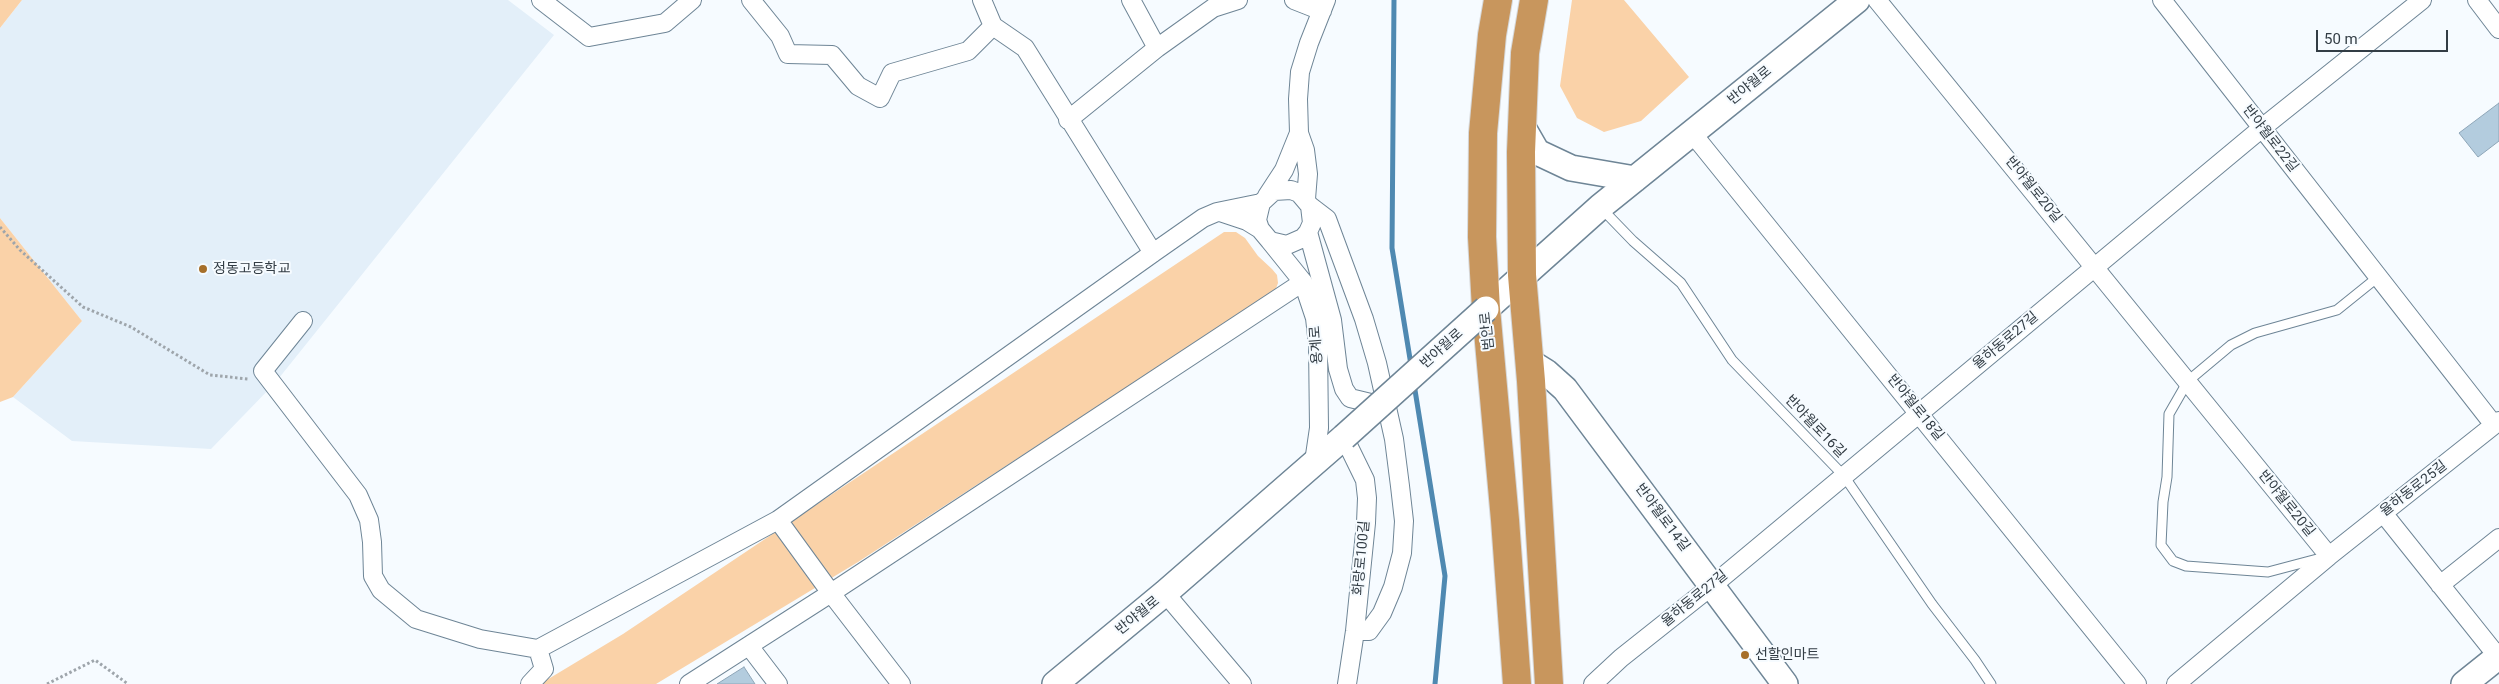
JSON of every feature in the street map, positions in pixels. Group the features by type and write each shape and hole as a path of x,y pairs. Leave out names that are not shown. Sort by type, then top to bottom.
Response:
{"highway":[{"name":"범안로","path":"1498,0 1492,35 1483,133 1482,237 1486,309 1516,677"},
{"path":"1534,0 1525,53 1522,126 1522,276 1530,362 1551,675"}],"main road":[{"name":"반야월로","path":"1055,684 1165,593 1600,207 1857,0"},
{"path":"1522,126 1537,152 1571,168 1635,179"},
{"name":"반야월로14길","path":"1530,362 1546,372 1565,389 1785,684"},
{"path":"2464,684 2498,657"}],"street":[{"path":"540,0 589,37 665,24 692,0"},
{"path":"751,0 780,36 788,54 832,55 858,86 880,98 892,73 968,51 993,26"},
{"path":"982,0 993,26 1025,48 1068,120 1154,254"},
{"path":"1131,0 1157,48"},
{"path":"1068,120 1211,4 1238,0"},
{"path":"1217,212 1237,217 1278,244 1295,242 1308,232 1312,223 1308,203 1308,174 1305,150 1300,133 1300,72 1324,5 1294,0"},
{"name":"반야월로20길","path":"1877,0 2328,556"},
{"name":"반야월로22길","path":"2162,0 2378,277 2497,423"},
{"name":"율하동로27길","path":"1593,684 1621,658 1844,476 2262,128 2422,0"},
{"path":"2477,0 2499,29"},
{"path":"1265,235 1257,220 1264,200 1284,170 1300,133"},
{"name":"반야월로18길","path":"1692,133 2137,684"},
{"path":"302,321 263,371 358,495 369,520 373,576 381,590 416,619 480,639 538,649 778,520 1203,218 1217,212 1264,200 1274,191 1292,190 1326,220 1364,319 1377,363 1392,429 1404,521 1402,554 1393,587 1382,613 1369,631 1355,632"},
{"name":"용계로","path":"1308,232 1332,320 1338,369 1344,389 1350,398 1378,405"},
{"name":"용계로","path":"1265,235 1303,282 1315,318 1318,345 1319,428 1314,462"},
{"path":"689,684 831,594 1303,282"},
{"name":"율하동로25길","path":"2176,684 2328,556 2497,423"},
{"name":"화랑로100길","path":"1344,436 1365,480 1367,498 1355,632 1347,684"},
{"path":"2383,513 2498,657"},
{"path":"778,520 831,594 901,684"},
{"path":"2440,585 2499,538"},
{"path":"1165,593 1242,684"},
{"path":"749,646 778,684"},
{"path":"530,684 544,669 538,649"}],"lane":[{"name":"반야월로16길","path":"1600,207 1633,241 1681,284 1732,360 1844,476 1932,604 1991,684"},
{"path":"2188,382 2240,339 2337,310 2378,277"},
{"name":"율하동로25길","path":"2188,382 2169,414 2167,477 2161,545 2173,561 2186,566 2218,570 2268,572 2328,556"}],"path":[{"path":"0,227 20,250 84,306 131,328 210,375 269,378"},
{"path":"47,684 95,660 128,684"}],"shaded area":[{"path":"0,0 22,0 0,28"},
{"name":"정동고등학교","path":"22,0 508,0 554,35 275,383 211,449 72,441 13,397 82,321 0,218 0,28"},
{"path":"1572,0 1624,0 1689,77 1641,121 1604,132 1577,118 1560,86"},
{"path":"0,218 82,321 13,397 0,402"},
{"path":"1224,232 1236,232 1245,238 1258,256 1272,269 1277,275 1278,283 1275,291 858,562 656,684 540,684 623,634"}],"building":[{"path":"2499,103 2499,141 2478,157 2459,133"},
{"path":"744,667 755,684 717,684"}],"waterway":[{"path":"1394,0 1392,248 1411,365"},
{"path":"1414,384 1445,576 1435,684"}],"place":[{"name":"정동고등학교","path":"203,269"},
{"name":"선할인마트","path":"1745,655"}]}
